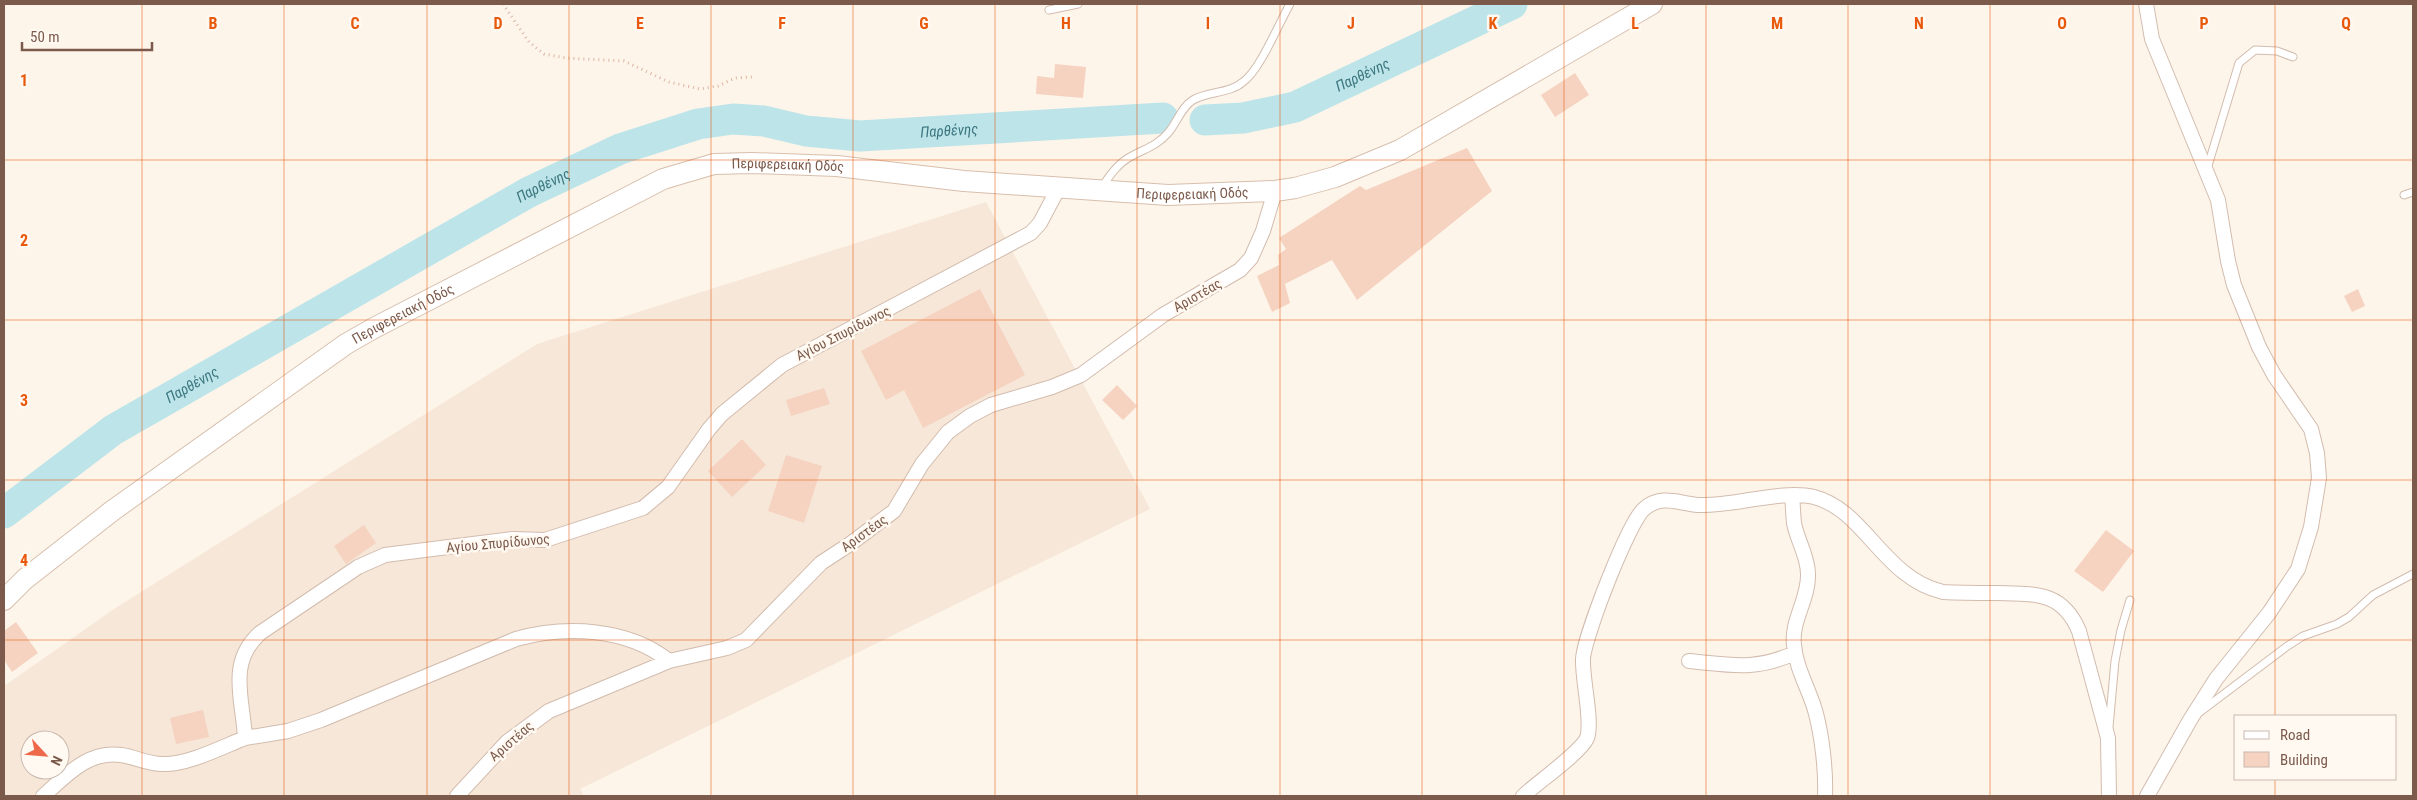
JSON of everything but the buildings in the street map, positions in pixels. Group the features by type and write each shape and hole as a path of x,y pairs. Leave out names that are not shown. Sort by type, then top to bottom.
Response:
{"main road":[{"name":"Περιφερειακή Οδός","path":"4,600 25,579 112,512 346,344 382,323 663,179 714,164 752,163 837,166 1058,189 1168,195 1275,190 1335,177 1400,150 1652,4"}],"street":[{"path":"2146,4 2152,40 2207,169 2218,200 2234,285 2255,339 2274,375 2311,429 2317,453 2319,478 2311,527 2298,569 2269,614 2216,679 2190,720 2147,796"},
{"name":"Αγίου Σπυρίδωνος","path":"246,738 239,672 244,652 260,634 358,567 385,555 512,539 551,539 643,508 668,488 709,429 722,414 782,365 1031,233 1040,222 1058,189"},
{"name":"Αριστέας","path":"456,796 498,751 537,718 567,702 669,661 738,645 754,634 821,563 894,511 935,446 948,432 970,416 991,405 1052,388 1081,375 1163,315 1240,270 1251,258 1263,231 1275,190"},
{"path":"1792,496 1794,524 1803,548 1808,573 1807,589 1794,631 1795,654 1799,671 1815,711 1826,774 1825,796"},
{"path":"1523,796 1576,751 1586,739 1588,725 1583,657 1599,604 1639,514 1654,502 1665,500 1700,505 1792,496 1816,498 1834,505 1904,575 1930,589 1942,592 2027,593 2055,600 2065,607 2073,616 2079,630 2108,738 2109,796"},
{"path":"44,796 82,763 98,756 120,755 162,764 200,756 246,738 288,731 321,720 516,639 536,634 584,631 645,645 669,661"},
{"path":"1689,661 1750,666 1772,663 1795,654"}],"lane":[{"path":"1049,10 1078,4"},
{"path":"1099,190 1115,169 1128,158 1158,144 1169,132 1187,104 1195,99 1234,88 1245,81 1262,57 1290,4"},
{"path":"2207,169 2239,63 2255,50 2267,49 2293,57"},
{"path":"2404,195 2413,192"},
{"path":"2190,720 2286,647 2303,636 2349,618 2373,595 2413,574"},
{"path":"2108,738 2114,693 2115,661 2121,630 2130,600"}],"path":[{"path":"503,4 529,42 544,54 566,58 624,61 670,82 700,89 718,86 735,78 752,77"}],"shaded area":[{"path":"986,202 1150,509 580,789 584,796 4,796 4,686 117,607 537,344"}],"waterway":[{"name":"Παρθένης","path":"1205,120 1243,118 1295,107 1512,4"},
{"name":"Παρθένης","path":"4,513 113,430 529,192 620,149 698,124 733,119 764,121 806,131 860,136 1163,118"}]}
